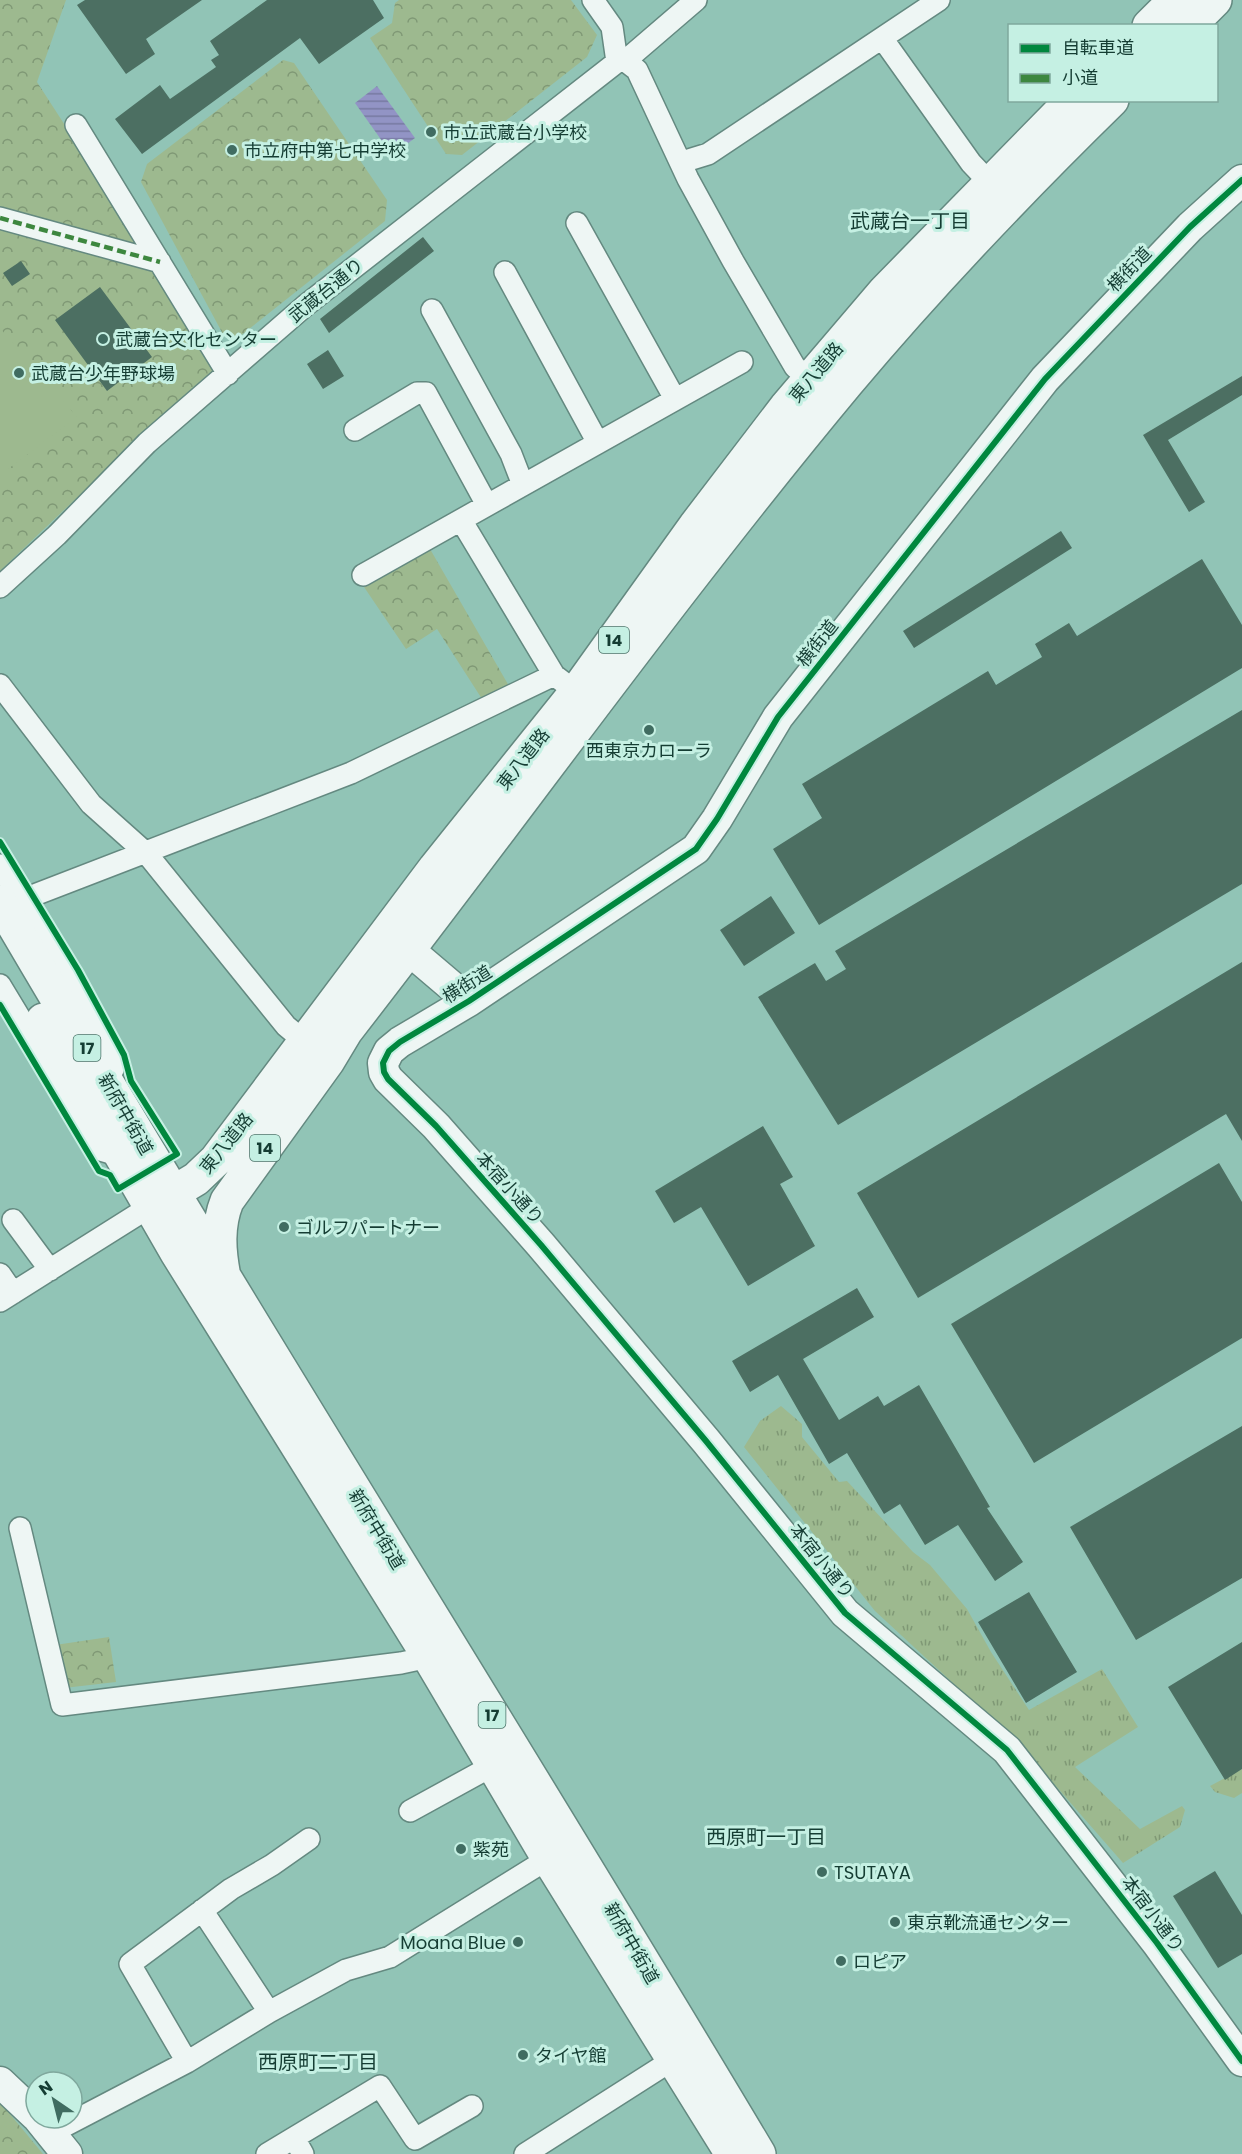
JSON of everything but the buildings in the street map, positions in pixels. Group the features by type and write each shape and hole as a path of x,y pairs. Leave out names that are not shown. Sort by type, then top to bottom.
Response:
{"main road":[{"path":"1151,24 1175,0"},
{"path":"1191,24 1215,0"},
{"name":"東八道路","path":"168,1201 208,1169 435,867 565,683 677,550 810,379 893,283 1070,102"},
{"name":"東八道路","path":"224,1277 219,1242 223,1211 227,1201 346,1031 673,602 849,381 1009,203 1110,102"},
{"path":"839,344 837,356 840,361 848,362 903,303 971,246"},
{"path":"677,550 735,491 782,431 790,428 797,433 796,447"},
{"name":"新府中街道","path":"11,902 106,1079 168,1201 177,1253 429,1657 511,1797 617,1917 759,2154"},
{"name":"新府中街道","path":"0,945 120,1152 168,1201 224,1277 485,1704 646,2014 732,2154"},
{"name":"東八道路","path":"168,1201 212,1190 232,1173 319,1054 346,1031"},
{"path":"485,1704 511,1766 533,1802 533,1806 524,1808 511,1797"},
{"path":"617,1917 603,1903 596,1905 596,1914 625,1960 646,2014"}],"street":[{"path":"593,0 612,27 621,62 637,69 688,179 768,322 795,367 810,379"},
{"name":"武蔵台通り","path":"0,587 57,535 147,443 306,305 621,62 696,0"},
{"path":"682,162 708,154 939,0"},
{"path":"882,38 971,163 990,183"},
{"path":"76,125 228,374"},
{"name":"横街道","path":"384,1072 383,1063 394,1046 469,1001 696,849 717,819 778,717 1045,379 1190,227 1242,180"},
{"path":"0,218 160,262"},
{"path":"577,223 675,399"},
{"path":"505,272 598,443"},
{"path":"432,310 511,454 523,485"},
{"path":"363,575 742,362"},
{"path":"356,430 417,393 426,393 487,505"},
{"path":"0,865 11,902 37,894 147,854 351,773 565,683 461,520"},
{"path":"0,685 91,804 147,854 286,1026 304,1041"},
{"path":"409,950 469,1001"},
{"path":"0,985 100,1150 111,1154 120,1152"},
{"name":"本宿小通り","path":"384,1072 541,1245 706,1441 845,1613 1007,1750 1157,1943 1242,2061"},
{"path":"0,1274 7,1297 168,1201"},
{"path":"14,1220 50,1270"},
{"path":"20,1528 62,1705 401,1663 429,1657"},
{"path":"410,1811 492,1766"},
{"path":"187,2062 130,1964 202,1910 309,1839"},
{"path":"84,2112 187,2062 269,2012 346,1970 390,1957 560,1851"},
{"path":"202,1910 269,2012"},
{"path":"525,2154 674,2059"},
{"path":"0,2082 24,2106"},
{"path":"267,2154 299,2146 381,2086 415,2139 472,2106"}],"green space":[{"path":"0,0 66,0 37,82 145,249 0,210"},
{"path":"399,0 571,0 597,35 587,57 462,155 446,154 370,38 392,23 395,3"},
{"path":"283,60 294,63 387,200 385,221 239,337 224,336 141,182 147,164"},
{"path":"0,227 154,269 216,371 170,409 0,571"},
{"name":"武蔵台少年野球場","path":"0,328 77,417 0,475"},
{"path":"430,549 509,686 482,699 437,629 406,649 364,587"},
{"path":"781,1406 802,1424 802,1437 839,1482 847,1481 913,1552 930,1565 967,1609 991,1652 1029,1710 1102,1669 1138,1727 1075,1767 1140,1829 1182,1806 1185,1810 1180,1827 1123,1863 1020,1745 875,1611 744,1447 760,1421"},
{"path":"109,1637 116,1682 64,1688 55,1645"},
{"path":"1242,1769 1242,1793 1234,1798 1215,1792 1210,1786"},
{"path":"0,2102 43,2154 0,2154"}],"water":[{"path":"377,86 415,138 392,155 355,103"}],"marked path":[{"path":"0,218 160,262"}],"cycle path":[{"path":"1242,180 1190,227 1045,379 778,717 717,819 696,849 469,1001 400,1042 389,1051 383,1063 388,1079 436,1126 541,1245 706,1441 845,1613 1007,1750 1157,1943 1242,2061"},
{"path":"0,842 78,970 124,1055 131,1081 177,1154 118,1189 110,1175 99,1171 0,1005"}],"place":[{"name":"市立武蔵台小学校","path":"431,132"},
{"name":"市立府中第七中学校","path":"232,150"},
{"name":"武蔵台文化センター","path":"103,339"},
{"name":"武蔵台少年野球場","path":"19,373"},
{"name":"西東京カローラ","path":"649,730"},
{"name":"ゴルフパートナー","path":"284,1227"},
{"name":"紫苑","path":"461,1849"},
{"name":"TSUTAYA","path":"822,1872"},
{"name":"東京靴流通センター","path":"895,1922"},
{"name":"Moana Blue","path":"518,1942"},
{"name":"ロピア","path":"841,1961"},
{"name":"タイヤ館","path":"523,2055"}],"district":[{"name":"武蔵台一丁目","path":"910,221"},
{"name":"西原町一丁目","path":"766,1837"},
{"name":"西原町二丁目","path":"318,2062"}]}
